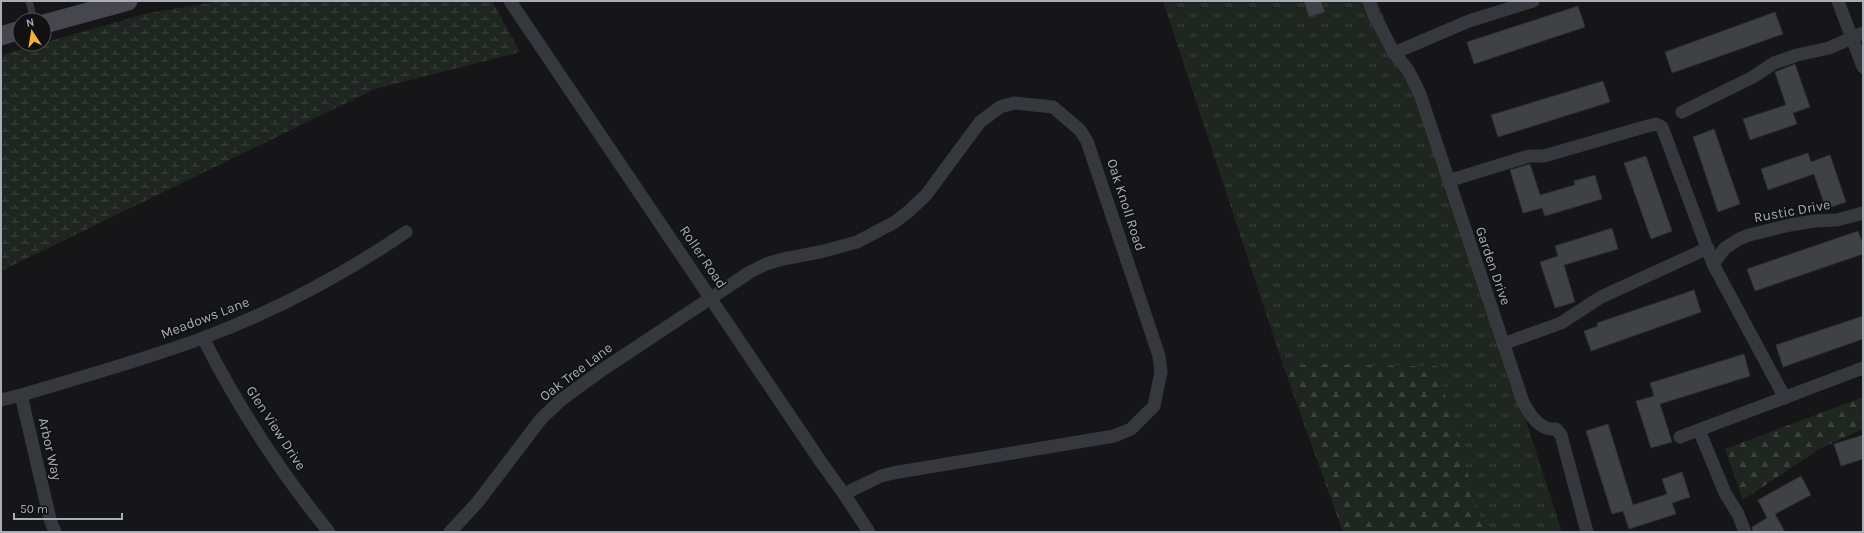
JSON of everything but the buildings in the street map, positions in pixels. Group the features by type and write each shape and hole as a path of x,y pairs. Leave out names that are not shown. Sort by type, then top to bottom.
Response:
{"street":[{"path":"52,21 94,6 128,1"},
{"name":"Roller Road","path":"510,1 869,532"},
{"name":"Garden Drive","path":"1369,1 1394,53 1408,70 1420,94 1523,402 1530,415 1542,428 1551,430 1556,429 1561,435 1587,532"},
{"path":"1394,53 1469,21 1533,1"},
{"path":"1838,1 1857,36 1863,67"},
{"path":"1,36 12,33"},
{"path":"1682,112 1752,77 1774,63 1798,55 1829,48 1857,36"},
{"name":"Oak Knoll Road","path":"711,298 750,272 766,264 857,242 895,222 926,195 980,122 1000,107 1014,103 1053,107 1080,130 1087,141 1159,356 1161,372 1154,406 1131,429 1114,436 893,473 880,476 844,494"},
{"path":"1448,181 1529,156 1544,156 1656,124 1662,127 1713,264 1785,398"},
{"name":"Rustic Drive","path":"1713,264 1725,248 1739,239 1750,235 1790,225 1814,221 1837,220 1863,212"},
{"name":"Meadows Lane","path":"1,400 21,396 146,358 204,338 248,320 296,297 372,255 406,232"},
{"path":"1503,344 1561,322 1601,297 1708,248"},
{"name":"Oak Tree Lane","path":"450,532 478,504 541,419 556,404 602,370 711,298"},
{"name":"Glen View Drive","path":"204,338 248,419 329,532"},
{"path":"1680,437 1863,368"},
{"name":"Arbor Way","path":"21,396 50,519 55,532"},
{"path":"1700,430 1725,493 1738,514 1745,532"}],"lane":[{"path":"29,1 32,12"}],"green space":[{"path":"221,1 492,1 520,52 375,89 1,271 1,55 12,52 52,52 52,40 148,13"},
{"path":"1163,1 1377,1 1434,136 1562,532 1485,532 1437,366 1283,365"},
{"path":"1283,365 1438,366 1485,532 1343,532"},
{"path":"1863,397 1863,429 1821,448 1743,500 1725,449"}]}
